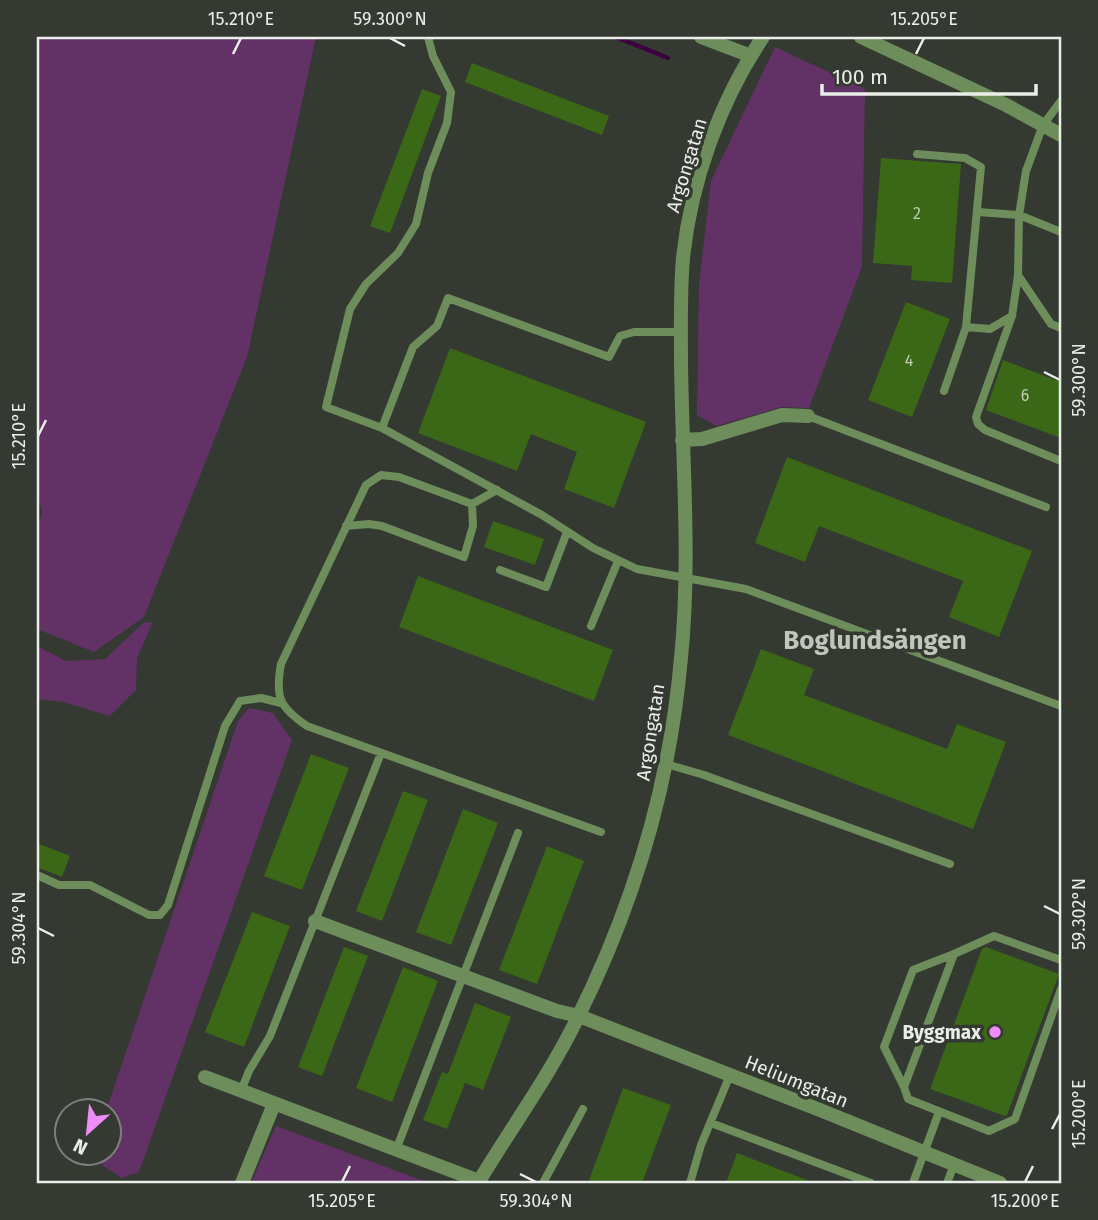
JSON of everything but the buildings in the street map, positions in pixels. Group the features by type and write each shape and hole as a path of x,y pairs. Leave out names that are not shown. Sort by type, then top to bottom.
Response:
{"street":[{"path":"701,37 751,56"},
{"name":"Argongatan","path":"205,1077 480,1182 579,1016 639,870 656,814 666,764 680,670 686,578 682,440 683,258 696,189 706,155 727,101 762,37"},
{"path":"861,37 915,61 1061,135"},
{"path":"682,440 702,439 782,415 808,416"},
{"path":"315,921 557,1011 579,1016"},
{"name":"Heliumgatan","path":"579,1016 1000,1183"},
{"path":"242,1183 274,1104"}],"lane":[{"path":"428,37 433,57 451,92 447,123 428,173 416,224 398,253 366,284 350,309 326,407 382,428 497,490 593,548 637,569 746,589 1061,706"},
{"path":"1061,102 1043,125 1026,171 1019,215 1018,275 1012,316 978,409 978,424 985,430 1061,461"},
{"path":"917,154 965,158 981,167 966,327 944,391"},
{"path":"978,212 1019,215 1061,232"},
{"path":"1018,275 1051,324 1061,328"},
{"path":"382,428 414,347 437,326 448,298 609,357 620,337 634,331 681,332"},
{"path":"966,327 990,329 1012,316"},
{"path":"808,416 1046,507"},
{"path":"497,490 472,504 399,477 381,475 366,485 281,664 277,686 281,703 292,716 307,726 601,832"},
{"path":"346,526 382,526 464,557 473,526 472,504"},
{"path":"500,570 546,587 568,532"},
{"path":"591,626 618,561"},
{"path":"37,875 59,885 90,885 149,915 160,915 167,905 225,726 240,701 261,698 281,703"},
{"path":"241,1091 249,1071 270,1036 382,753"},
{"path":"666,764 704,775 950,864"},
{"path":"396,1150 518,833"},
{"path":"1061,960 994,936 913,970 884,1047 908,1099 989,1132 1015,1119 1061,989"},
{"path":"904,1087 954,954"},
{"path":"690,1183 730,1075"},
{"path":"543,1183 583,1110"},
{"path":"913,1183 939,1112"},
{"path":"710,1123 871,1183"},
{"path":"947,1183 954,1165"}],"shaded area":[{"path":"37,37 316,37 247,357 144,617 94,652 37,629 37,528 42,513 37,491"},
{"path":"775,47 865,89 862,267 809,408 781,407 717,426 697,415 699,283 711,181"},
{"path":"153,622 137,658 136,690 110,716 63,702 37,699 37,646 66,661 105,659 143,623"},
{"path":"249,708 273,713 292,740 139,1172 122,1178 107,1168 122,1168 122,1098 110,1098 238,721"},
{"path":"276,1126 429,1183 251,1183"}],"waterway":[{"path":"616,37 668,58"}],"place":[{"name":"Byggmax","path":"995,1032"}],"district":[{"name":"Boglundsängen","path":"875,640"}]}
